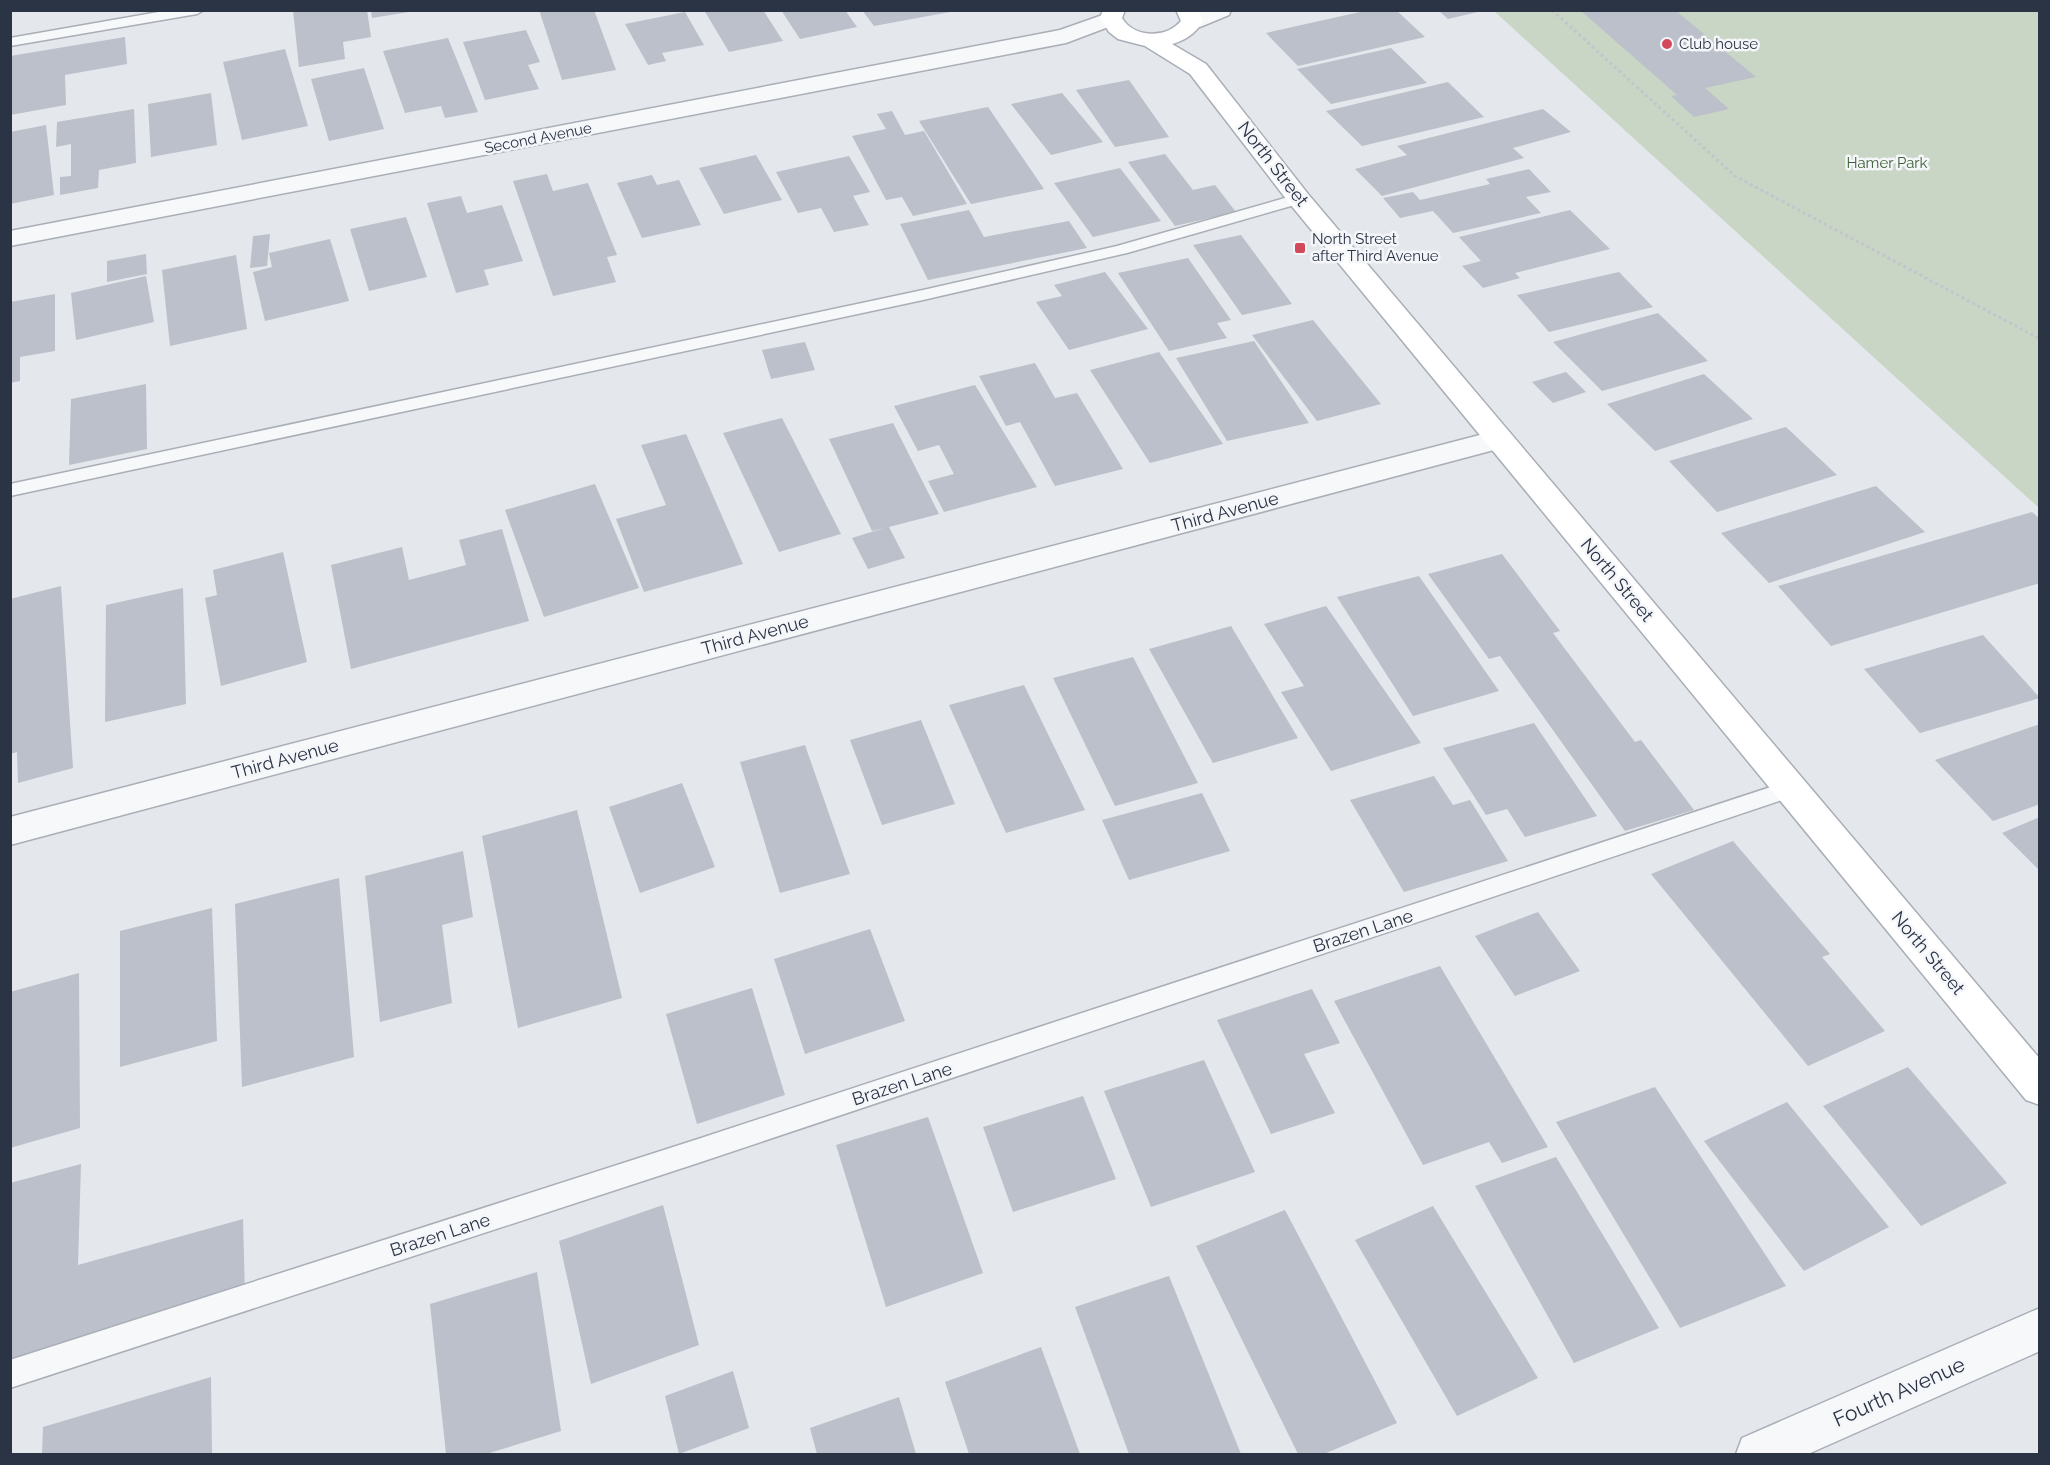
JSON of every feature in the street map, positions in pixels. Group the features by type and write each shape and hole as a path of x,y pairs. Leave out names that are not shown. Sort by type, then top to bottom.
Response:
{"main road":[{"name":"North Street","path":"1112,14 1113,26 1121,32 1142,38 1198,69 1299,199 2040,1088"},
{"path":"1142,38 1166,39 1189,20"},
{"name":"North Street","path":"1189,20 1198,69"}],"street":[{"path":"1189,20 1221,10"},
{"name":"Second Avenue","path":"1066,36 1112,14"},
{"name":"Second Avenue","path":"10,239 1066,36 1142,38"},
{"name":"Third Avenue","path":"10,831 1499,439"},
{"name":"Fourth Avenue","path":"1758,1455 2040,1329"}],"lane":[{"path":"10,42 197,10"},
{"path":"10,490 923,296 1120,250 1299,199"},
{"name":"Brazen Lane","path":"10,1374 710,1147 1792,788"}],"path":[{"path":"1551,10 1735,176 2040,339"}],"green space":[{"name":"Hamer Park","path":"1494,11 2039,11 2039,508"}],"building":[{"path":"293,10 367,10 371,37 343,42 345,59 299,67"},
{"path":"371,10 409,10 409,12 372,18"},
{"path":"539,10 594,10 616,70 562,80"},
{"path":"704,10 763,10 783,41 729,52"},
{"path":"781,10 845,10 857,27 800,39"},
{"path":"862,10 950,10 950,12 874,26"},
{"path":"1369,10 1396,10 1425,37 1298,66 1266,33"},
{"path":"1438,10 1481,10 1482,11 1448,19"},
{"name":"Club house","path":"1580,10 1675,10 1756,77 1705,88 1729,109 1694,117 1671,96 1677,95"},
{"path":"685,12 704,45 662,53 666,61 648,65 625,24"},
{"path":"526,30 540,62 528,65 539,89 485,100 463,42"},
{"path":"125,37 127,64 65,75 66,105 10,115 10,56"},
{"path":"448,38 478,112 445,118 441,106 405,113 383,51"},
{"path":"1391,48 1427,83 1331,104 1297,69"},
{"path":"285,49 308,126 242,140 223,62"},
{"path":"364,68 384,129 329,141 311,79"},
{"path":"1129,80 1169,137 1115,147 1076,90"},
{"path":"1448,82 1484,117 1362,146 1326,111"},
{"path":"211,93 217,145 151,157 148,104"},
{"path":"1062,93 1103,142 1051,155 1011,104"},
{"path":"988,107 1044,189 971,204 919,121"},
{"path":"134,109 136,163 99,170 98,188 60,195 60,177 71,176 71,144 56,147 57,122"},
{"path":"1543,109 1571,132 1513,148 1524,158 1382,196 1355,169 1407,155 1397,146"},
{"path":"892,111 905,135 924,131 967,204 913,216 902,197 886,200 852,136 886,129 877,114"},
{"path":"46,125 54,195 10,204 10,132"},
{"path":"1165,154 1193,190 1215,185 1236,212 1175,226 1128,162"},
{"path":"756,155 782,200 724,214 699,168"},
{"path":"849,156 870,192 853,196 869,225 834,232 821,208 798,213 776,172"},
{"path":"1120,168 1161,221 1093,237 1054,183"},
{"path":"1529,169 1551,192 1526,197 1541,213 1453,233 1433,211 1400,218 1383,198 1413,192 1420,200 1490,184 1486,179"},
{"path":"547,174 553,191 588,183 617,255 607,257 616,282 553,296 513,181"},
{"path":"652,175 657,185 679,180 701,225 642,238 617,183"},
{"path":"461,196 467,213 502,205 523,261 484,270 489,285 456,293 427,203"},
{"path":"969,210 984,237 1069,221 1087,248 928,280 900,224"},
{"path":"1570,210 1610,249 1515,273 1520,278 1483,288 1462,266 1481,261 1459,237"},
{"path":"406,217 427,277 369,291 350,229"},
{"path":"270,234 267,266 250,268 253,236"},
{"path":"1241,235 1292,304 1242,315 1193,245"},
{"path":"330,239 349,301 265,321 253,272 272,267 269,253"},
{"path":"146,254 147,274 107,282 107,261"},
{"path":"236,255 247,329 170,346 162,270"},
{"path":"1188,258 1231,320 1217,323 1227,338 1169,351 1118,273"},
{"path":"1105,272 1148,329 1069,350 1036,302 1062,296 1054,285"},
{"path":"1619,272 1653,307 1549,332 1517,295"},
{"path":"146,276 154,322 76,340 71,293"},
{"path":"55,294 55,351 20,357 20,381 10,383 10,302"},
{"path":"1658,313 1708,361 1602,391 1553,342"},
{"path":"1313,320 1381,404 1317,421 1252,335"},
{"path":"1254,341 1309,423 1227,441 1176,358"},
{"path":"805,342 815,370 771,379 762,350"},
{"path":"1159,352 1223,444 1150,463 1090,370"},
{"path":"1035,363 1055,398 1077,393 1123,469 1055,486 1020,422 1006,426 979,376"},
{"path":"1566,372 1586,392 1553,403 1532,382"},
{"path":"1704,374 1753,419 1655,451 1607,404"},
{"path":"146,384 147,449 69,465 71,399"},
{"path":"975,385 1037,487 944,512 928,481 954,474 939,445 918,451 894,406"},
{"path":"782,418 841,534 779,552 723,433"},
{"path":"893,423 939,514 889,527 905,558 868,569 852,538 884,528 872,531 829,439"},
{"path":"1786,427 1837,475 1717,512 1669,461"},
{"path":"686,434 743,564 644,592 616,519 666,505 641,445"},
{"path":"595,484 639,588 544,617 505,510"},
{"path":"1876,486 1925,532 1769,583 1721,533"},
{"path":"2032,512 2040,519 2040,583 1831,646 1778,586"},
{"path":"502,529 529,621 351,669 331,565 402,547 409,580 466,565 459,540"},
{"path":"283,552 307,662 221,686 205,598 217,595 213,570"},
{"path":"1502,554 1560,631 1553,633 1635,742 1641,740 1694,810 1625,831 1500,656 1489,659 1428,574"},
{"path":"1419,576 1499,691 1413,716 1337,597"},
{"path":"61,586 73,768 18,783 17,752 10,754 10,599"},
{"path":"183,588 186,704 105,722 106,605"},
{"path":"1326,606 1421,743 1331,771 1281,692 1304,686 1264,624"},
{"path":"1231,626 1298,738 1213,763 1149,649"},
{"path":"1983,635 2040,698 1920,733 1864,669"},
{"path":"1133,657 1198,783 1115,806 1053,678"},
{"path":"1024,685 1085,810 1006,833 949,705"},
{"path":"921,720 955,804 882,825 850,740"},
{"path":"1534,723 1597,816 1525,837 1507,809 1486,815 1443,748"},
{"path":"2040,724 2040,804 1993,821 1935,760"},
{"path":"805,745 850,874 780,893 740,762"},
{"path":"1434,776 1453,805 1470,800 1508,861 1404,892 1350,800"},
{"path":"682,783 715,867 640,893 609,807"},
{"path":"1202,793 1230,851 1129,880 1102,820"},
{"path":"577,810 622,998 518,1028 482,836"},
{"path":"2040,817 2040,871 2002,833"},
{"path":"1733,841 1830,954 1822,957 1885,1031 1808,1066 1651,874"},
{"path":"463,851 473,917 442,925 452,1003 380,1022 365,876"},
{"path":"339,878 354,1057 242,1087 235,904"},
{"path":"212,908 217,1041 120,1067 120,931"},
{"path":"1538,912 1580,971 1515,996 1475,936"},
{"path":"870,929 905,1021 805,1054 774,959"},
{"path":"1440,966 1548,1147 1502,1163 1489,1142 1423,1165 1334,1001"},
{"path":"79,973 80,1128 10,1148 10,992"},
{"path":"752,988 785,1095 697,1124 666,1014"},
{"path":"1312,989 1340,1043 1304,1054 1335,1113 1271,1134 1217,1020"},
{"path":"1204,1060 1255,1172 1151,1207 1104,1091"},
{"path":"1908,1067 2007,1183 1921,1226 1823,1106"},
{"path":"1655,1087 1786,1286 1680,1328 1556,1122"},
{"path":"1083,1096 1116,1179 1013,1212 983,1127"},
{"path":"1787,1102 1889,1227 1804,1271 1704,1141"},
{"path":"928,1117 983,1273 886,1307 836,1145"},
{"path":"1556,1157 1659,1328 1574,1363 1475,1186"},
{"path":"81,1164 78,1265 243,1219 245,1296 10,1364 10,1183"},
{"path":"663,1205 699,1345 591,1384 559,1241"},
{"path":"1433,1206 1538,1378 1457,1416 1355,1240"},
{"path":"1285,1210 1397,1423 1324,1454 1298,1454 1196,1246"},
{"path":"537,1272 561,1431 486,1454 446,1454 430,1304"},
{"path":"1169,1276 1241,1454 1129,1454 1075,1307"},
{"path":"1041,1347 1080,1454 969,1454 945,1382"},
{"path":"733,1371 749,1428 679,1454 665,1396"},
{"path":"211,1377 212,1454 42,1454 43,1427"},
{"path":"899,1397 916,1454 817,1454 810,1428"}],"place":[{"name":"Club house","path":"1667,44"},
{"name":"North Street after Third Avenue","path":"1300,248"}]}
